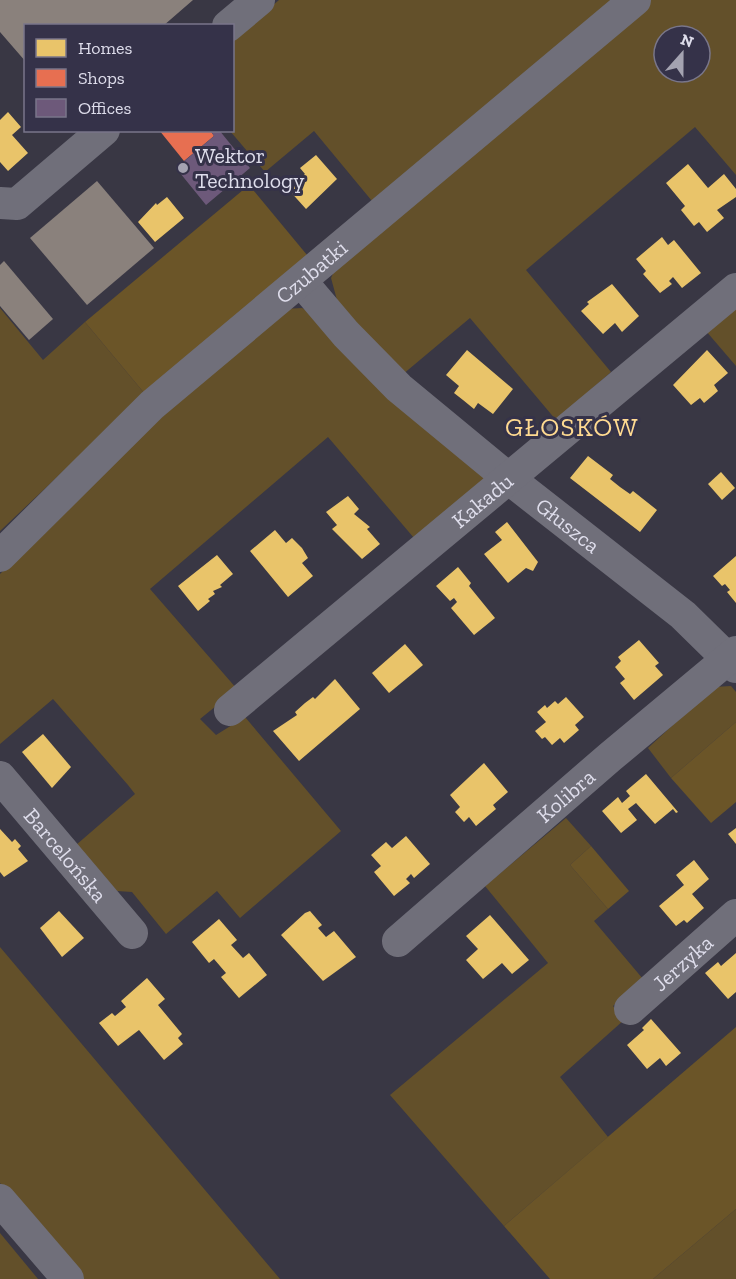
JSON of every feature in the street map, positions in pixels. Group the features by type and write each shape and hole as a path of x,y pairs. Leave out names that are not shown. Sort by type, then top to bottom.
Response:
{"street":[{"path":"230,24 259,0"},
{"name":"Czubatki","path":"0,556 152,405 635,0"},
{"path":"0,202 17,204 102,132"},
{"name":"Głuszca","path":"301,280 346,334 399,388 508,478 683,615 734,659"},
{"name":"Kakadu","path":"230,710 736,289"},
{"name":"Kolibra","path":"398,941 610,757 734,659"},
{"name":"Barcelońska","path":"0,777 132,933"},
{"name":"Jerzyka","path":"630,1009 736,915"},
{"path":"0,1200 68,1279"}],"shaded area":[{"path":"279,0 612,0 372,201 314,131 265,172 231,132 234,132 234,38"},
{"path":"651,0 736,0 736,175 695,127 526,270 611,372 556,420 470,318 402,375 337,300 331,278 340,258"},
{"path":"249,185 307,255 145,394 85,322"},
{"path":"736,305 736,366 706,331"},
{"path":"0,308 43,360 85,322 145,394 0,531"},
{"path":"302,308 321,320 485,468 486,486 414,538 328,437 150,589 237,689 200,719 216,735 245,717 341,831 240,918 217,891 166,934 132,892 117,891 76,845 135,794 53,699 0,744 0,574 119,455 284,309"},
{"path":"731,686 736,692 736,722 671,778 648,748 714,687"},
{"path":"736,722 736,802 711,823 671,778"},
{"path":"566,818 591,846 570,865 608,909 594,921 643,979 613,1006 624,1020 560,1077 608,1137 504,1226 390,1095 548,963 485,886"},
{"path":"591,846 629,891 608,909 570,865"},
{"path":"0,947 280,1279 83,1279 0,1183"},
{"path":"736,1027 736,1209 653,1279 550,1279 504,1226"},
{"path":"736,1209 736,1279 653,1279"},
{"path":"0,1233 38,1279 0,1279"}],"building: Homes":[{"path":"8,112 21,127 12,135 28,153 8,171 0,162 0,120"},
{"path":"316,155 337,179 306,209 288,189 305,174 300,168"},
{"path":"688,164 708,188 724,174 736,189 736,197 717,210 724,218 707,232 699,222 694,226 681,210 685,206 666,183"},
{"path":"167,197 184,218 155,242 138,222 156,203 157,205"},
{"path":"662,237 668,245 674,240 701,273 682,288 673,277 669,281 672,284 660,293 643,274 646,271 636,259"},
{"path":"612,284 639,316 622,332 615,323 603,334 581,311 589,304 587,302"},
{"path":"467,350 513,389 493,414 478,403 474,409 454,393 459,386 446,375"},
{"path":"707,350 728,373 714,385 718,391 704,403 700,398 691,405 673,385"},
{"path":"588,456 613,475 610,479 620,487 630,494 633,491 657,510 640,532 570,478"},
{"path":"721,472 735,488 722,500 708,484"},
{"path":"348,496 359,509 354,514 370,527 367,529 380,544 362,559 332,529 337,525 326,512"},
{"path":"507,522 538,562 533,571 526,568 508,583 484,554 502,540 495,532"},
{"path":"275,530 286,543 292,538 302,548 308,558 302,563 313,576 288,597 250,551"},
{"path":"217,555 233,574 220,585 222,587 213,591 215,594 208,599 210,601 198,611 178,586"},
{"path":"736,556 736,603 727,592 730,590 725,584 722,586 713,576"},
{"path":"458,567 471,583 469,586 495,618 474,635 451,608 457,602 454,598 450,601 436,586"},
{"path":"639,640 659,663 655,666 663,675 634,700 620,683 625,679 615,667 621,661 618,657"},
{"path":"405,644 423,665 389,693 372,673"},
{"path":"335,679 360,709 299,761 273,731 297,715 295,712 313,697 315,699"},
{"path":"566,697 584,717 575,725 579,730 564,743 560,738 552,745 535,731 546,722 537,712 545,705 547,708 555,701 558,704"},
{"path":"43,734 71,767 52,788 22,752"},
{"path":"484,763 508,792 493,805 496,809 476,826 469,817 464,822 455,812 460,807 450,795"},
{"path":"646,774 678,812 676,813 673,809 655,824 636,803 628,809 637,820 621,833 602,811 618,797 622,803 630,796 626,791"},
{"path":"736,828 736,844 728,834"},
{"path":"0,829 12,842 15,839 21,846 18,849 28,861 4,877 0,872"},
{"path":"406,836 430,864 414,878 411,874 406,879 410,883 394,896 374,872 381,866 371,855 386,842 392,848"},
{"path":"694,860 709,879 692,894 704,908 687,923 684,920 676,926 659,906 684,885 676,875"},
{"path":"59,911 84,938 62,957 40,928"},
{"path":"310,911 322,925 318,928 326,937 334,931 356,957 323,981 281,935"},
{"path":"490,915 529,960 512,974 502,963 483,979 466,960 478,949 466,936"},
{"path":"219,919 237,940 231,945 243,958 249,953 267,975 239,998 221,977 226,973 214,959 209,963 192,942"},
{"path":"736,953 736,992 728,999 705,973 718,962 721,966"},
{"path":"147,978 165,999 158,1005 182,1034 178,1038 183,1044 164,1060 139,1030 118,1046 99,1023 112,1013 115,1016 126,1007 121,1001"},
{"path":"651,1019 681,1053 666,1066 660,1058 647,1069 627,1045 644,1030 642,1028"}],"building: Shops":[{"path":"161,132 211,132 214,136 184,161"}],"building: Offices":[{"path":"211,132 221,132 250,168 206,205 176,168 214,136"}],"building: Industry":[{"path":"0,0 193,0 165,24 24,24 24,60 0,32"},
{"path":"97,181 154,248 87,305 30,238"},
{"path":"4,261 53,319 29,340 0,306 0,265"}],"place":[{"name":"Wektor Technology","path":"183,168"}],"district":[{"name":"GŁOSKÓW","path":"572,427"}]}
